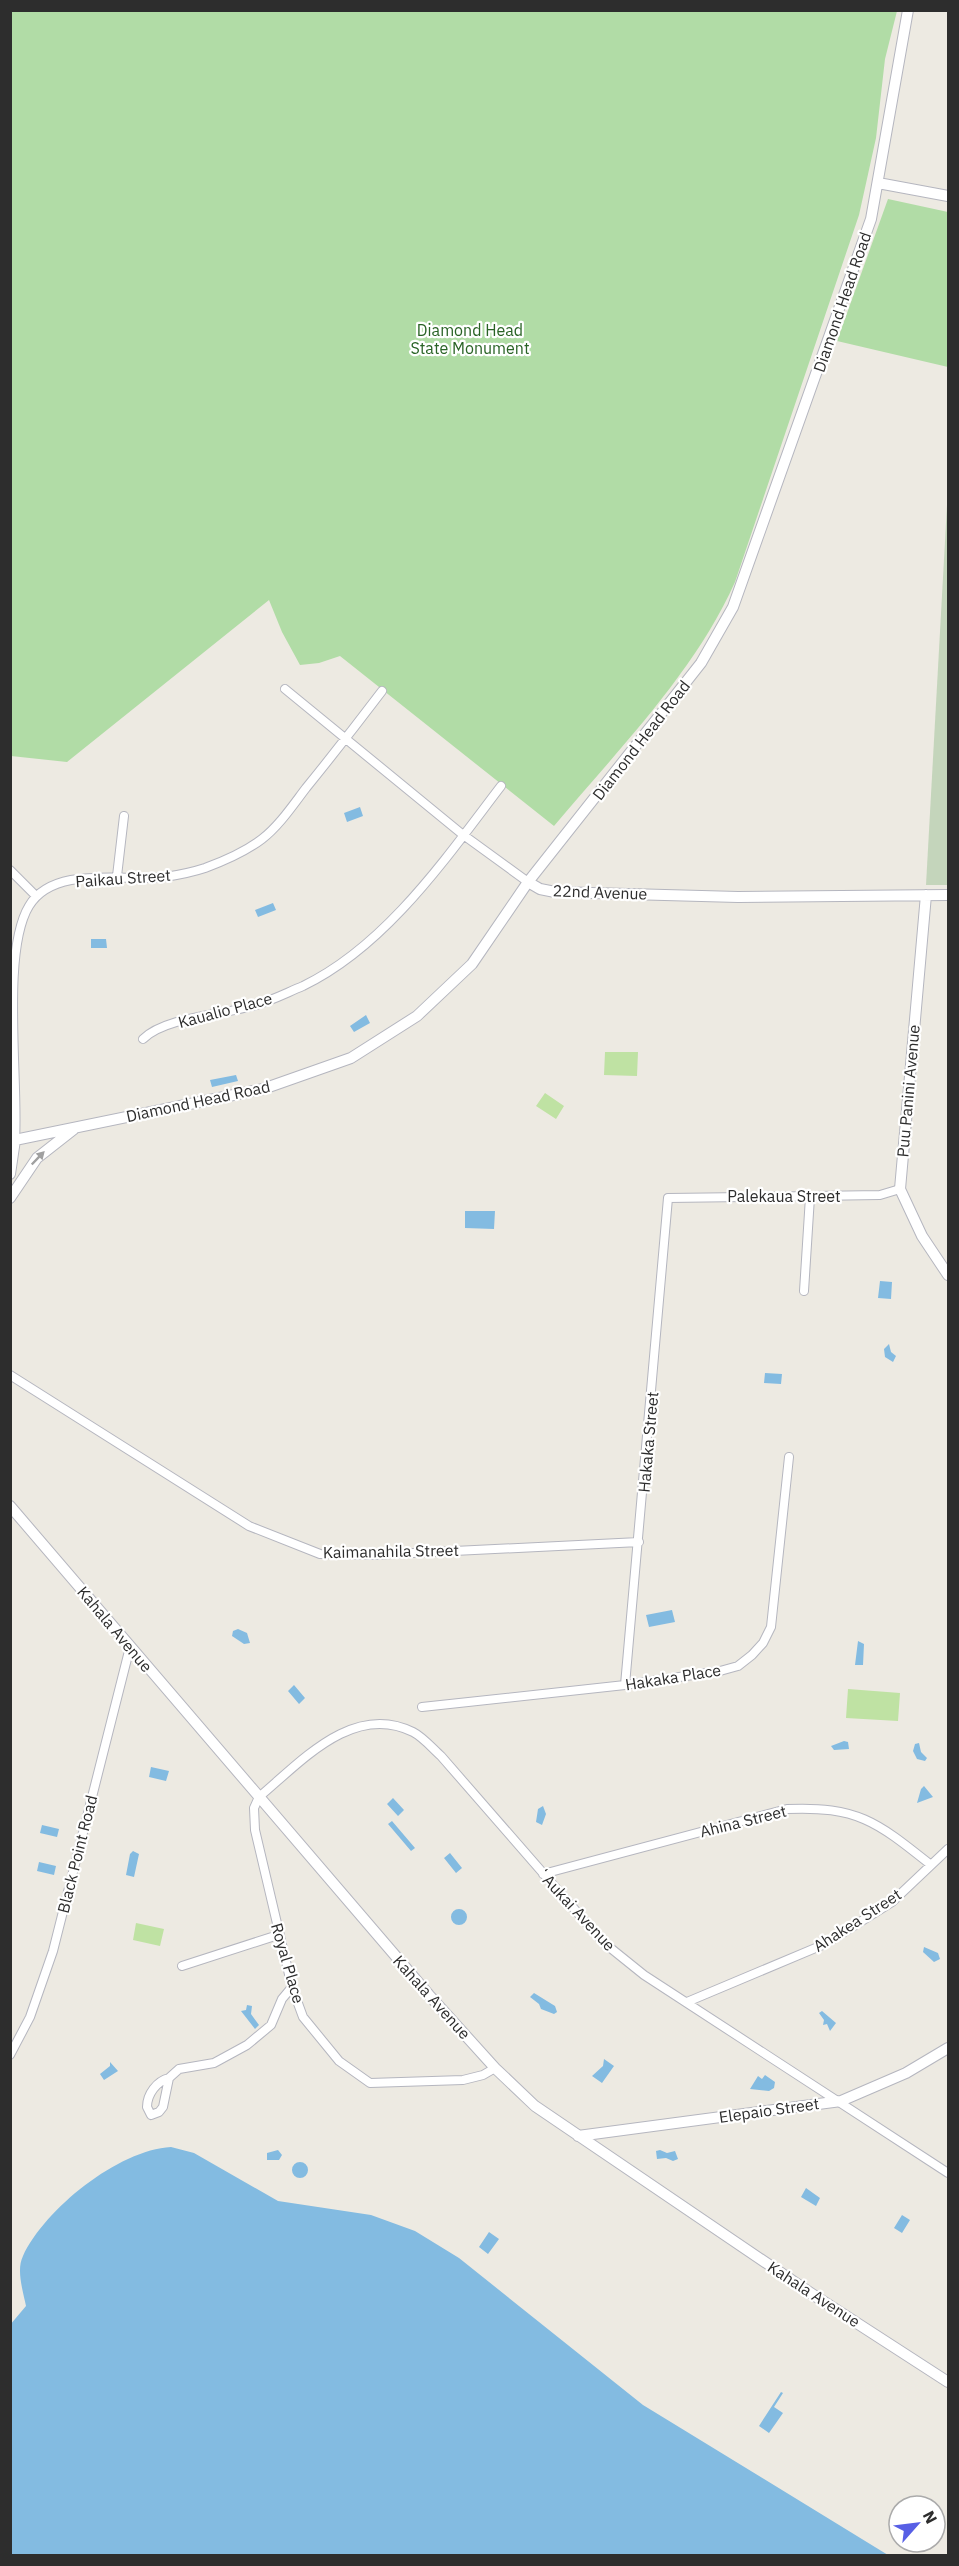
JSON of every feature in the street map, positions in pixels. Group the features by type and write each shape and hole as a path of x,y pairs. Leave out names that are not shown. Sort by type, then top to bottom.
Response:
{"street":[{"name":"Diamond Head Road","path":"13,1140 262,1089 351,1058 417,1016 472,964 528,882 687,681 724,625 748,571 868,227 878,183 897,61 908,10"},
{"path":"878,183 948,196"},
{"name":"22nd Avenue","path":"285,689 462,834 528,882 555,892 738,897 948,895"},
{"name":"Paikau Street","path":"36,896 65,882 117,876 164,877 204,868 245,849 262,838 288,810 382,691"},
{"name":"Kaualio Place","path":"143,1039 163,1026 255,1006 321,976 355,954 392,923 501,786"},
{"path":"117,876 124,816"},
{"path":"10,870 36,896 26,912 18,935 12,1013 13,1140 10,1174"},
{"name":"Puu Panini Avenue","path":"900,1189 926,895"},
{"path":"10,1198 38,1158 77,1127"},
{"path":"900,1189 922,1236 948,1275"},
{"name":"Palekaua Street","path":"668,1198 880,1195 900,1189"},
{"path":"804,1292 810,1197"},
{"name":"Hakaka Street","path":"625,1685 668,1198"},
{"name":"Kaimanahila Street","path":"10,1375 249,1526 320,1554 373,1555 639,1542"},
{"name":"Hakaka Place","path":"422,1707 625,1685 720,1671 738,1666 763,1643 774,1610 789,1457"},
{"name":"Kahala Avenue","path":"10,1506 495,2068 535,2106 948,2382"},
{"name":"Black Point Road","path":"10,2055 30,2017 53,1952 130,1647"},
{"name":"ʻAukai Avenue","path":"259,1797 334,1737 353,1726 384,1723 414,1732 441,1756 603,1942 644,1975 841,2101 948,2173"},
{"name":"Royal Place","path":"259,1797 254,1808 255,1830 292,1987 303,2018 339,2061 370,2083 463,2080 483,2075 495,2068"},
{"name":"Ahina Street","path":"543,1874 787,1809 823,1808 848,1812 887,1830 931,1866"},
{"name":"Ahakea Street","path":"687,2002 825,1944 892,1902 948,1848"},
{"path":"182,1966 278,1935"},
{"path":"169,2078 179,2069 214,2063 248,2045 271,2025 282,1999 292,1987"},
{"name":"Elepaio Street","path":"578,2136 841,2101 906,2073 948,2048"}],"green space":[{"name":"Diamond Head State Monument","path":"11,11 897,11 885,59 876,138 859,215 735,582 699,648 677,679 554,826 340,656 319,663 300,665 282,632 269,600 67,762 11,756"},
{"path":"888,199 948,212 948,367 837,341"},
{"path":"948,487 948,885 926,885"},
{"path":"605,1052 638,1052 637,1076 604,1075"},
{"path":"545,1093 564,1106 556,1119 536,1106"},
{"path":"848,1689 900,1693 898,1721 846,1718"},
{"path":"136,1923 164,1929 160,1946 133,1940"}],"water":[{"path":"360,807 363,816 347,822 344,813"},
{"path":"273,903 276,910 258,917 255,910"},
{"path":"91,939 106,939 107,948 91,948"},
{"path":"366,1015 370,1023 354,1032 350,1026"},
{"path":"236,1075 238,1081 212,1087 210,1080"},
{"path":"465,1211 495,1211 494,1229 465,1228"},
{"path":"880,1281 892,1282 891,1299 878,1298"},
{"path":"889,1344 891,1352 896,1356 893,1362 885,1357 884,1349"},
{"path":"765,1373 782,1374 781,1384 764,1383"},
{"path":"672,1610 675,1622 649,1627 646,1615"},
{"path":"238,1629 247,1633 250,1643 244,1644 232,1636 233,1631"},
{"path":"858,1641 864,1644 863,1665 855,1665"},
{"path":"294,1685 305,1698 299,1704 288,1691"},
{"path":"844,1741 848,1742 849,1749 834,1750 831,1746"},
{"path":"919,1743 921,1752 927,1758 925,1761 917,1759 913,1751 915,1744"},
{"path":"151,1767 169,1771 166,1781 149,1777"},
{"path":"924,1786 933,1797 917,1803 921,1789"},
{"path":"393,1798 404,1810 398,1816 387,1804"},
{"path":"543,1806 546,1814 542,1825 536,1822 538,1809"},
{"path":"392,1821 415,1848 411,1851 388,1824"},
{"path":"42,1825 59,1829 57,1837 40,1833"},
{"path":"133,1851 139,1854 134,1877 126,1875 130,1854"},
{"path":"450,1853 462,1868 456,1873 444,1858"},
{"path":"39,1862 56,1866 54,1875 37,1871"},
{"path":"459,1909 467,1917 459,1925 451,1917"},
{"path":"924,1947 938,1953 940,1959 934,1962 923,1952"},
{"path":"534,1993 555,2006 557,2012 554,2014 541,2009 539,2004 530,1997"},
{"path":"247,2005 252,2006 251,2014 259,2025 255,2029 241,2011 246,2010"},
{"path":"822,2011 836,2023 830,2031 827,2024 823,2025 824,2020 819,2013"},
{"path":"604,2059 614,2066 602,2083 592,2076 603,2066"},
{"path":"110,2062 118,2071 104,2080 100,2074 110,2066"},
{"path":"765,2075 775,2082 774,2088 769,2091 750,2089 758,2076 762,2079"},
{"path":"171,2147 194,2153 278,2201 371,2215 415,2231 459,2258 643,2405 888,2555 11,2555 10,2325 26,2306 20,2274 23,2256 48,2220 85,2185 129,2159 150,2151"},
{"path":"278,2150 282,2155 279,2160 267,2160 267,2153"},
{"path":"656,2151 667,2153 675,2151 678,2159 673,2161 666,2158 657,2159"},
{"path":"300,2162 308,2170 300,2178 292,2170"},
{"path":"806,2188 820,2198 816,2206 801,2197"},
{"path":"902,2215 910,2220 902,2233 894,2228"},
{"path":"489,2232 499,2239 488,2254 479,2247"},
{"path":"781,2392 783,2393 774,2407 783,2413 769,2433 759,2426"}]}
